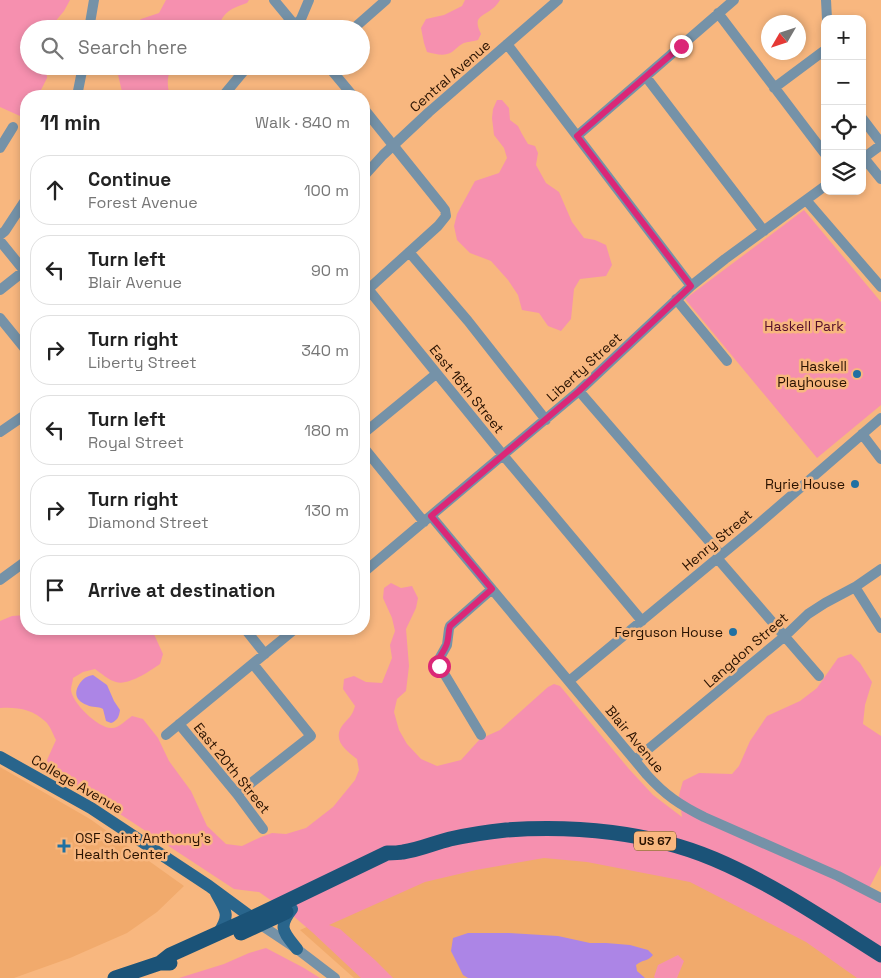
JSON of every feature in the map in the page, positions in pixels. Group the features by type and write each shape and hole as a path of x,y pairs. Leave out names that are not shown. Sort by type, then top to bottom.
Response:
{"highway":[{"name":"US 67","path":"115,978 160,963 173,963 387,853 403,852 462,836 535,829 569,829 646,839 712,858 802,905 881,955"},
{"name":"US 67","path":"160,963 170,954 219,932 292,908 392,860 403,852"}],"main road":[{"name":"College Avenue","path":"0,757 91,808 213,889 257,921"},
{"path":"213,889 226,912 226,919 219,932"},
{"path":"292,908 284,921 283,928 298,949"}],"street":[{"path":"91,20 94,0"},
{"path":"274,0 290,20"},
{"path":"300,20 309,0"},
{"path":"363,20 386,0"},
{"name":"Central Avenue","path":"370,170 393,145 429,112 558,0"},
{"path":"577,136 734,0"},
{"path":"826,0 827,15"},
{"path":"718,14 822,150"},
{"path":"507,44 691,286"},
{"path":"774,88 821,53"},
{"path":"79,90 82,75"},
{"path":"228,90 241,75"},
{"path":"336,75 348,90"},
{"path":"646,77 764,231"},
{"path":"370,116 442,206 446,216 438,226 370,287"},
{"path":"866,123 881,144 866,156"},
{"path":"0,148 13,127"},
{"path":"866,162 881,179"},
{"name":"Liberty Street","path":"370,567 546,420 691,286 821,189"},
{"path":"806,200 881,287"},
{"path":"0,235 5,231 20,208"},
{"path":"0,241 20,266"},
{"path":"410,252 468,321 546,420"},
{"path":"872,277 881,269"},
{"path":"0,290 20,276"},
{"name":"East 16th Street","path":"370,296 642,621"},
{"path":"676,299 727,361"},
{"path":"0,318 20,343"},
{"path":"370,428 436,374"},
{"path":"579,391 819,676"},
{"path":"0,432 20,418"},
{"name":"Henry Street","path":"569,681 719,557 881,418"},
{"path":"862,434 881,459"},
{"name":"Blair Avenue","path":"370,455 492,589 662,791 687,809 838,876 881,898"},
{"path":"0,580 20,565"},
{"name":"Langdon Street","path":"635,760 785,636 808,614 825,602 855,587 881,569"},
{"path":"855,587 881,628"},
{"path":"481,735 439,666 438,661 447,644 450,626 492,589"},
{"path":"250,635 264,654"},
{"path":"166,734 288,635"},
{"path":"237,794 311,736 253,664"},
{"name":"East 20th Street","path":"179,724 263,828"},
{"path":"257,921 298,949 335,978"}],"shaded area":[{"path":"93,675 107,685 120,710 115,721 111,723 106,721 103,709 89,706 78,699 76,693 80,683"},
{"name":"OSF Saint Anthony's Health Center","path":"0,767 90,819 184,886 157,912 127,933 70,958 14,978 0,978"},
{"path":"557,852 690,872 881,978 354,978 300,930 424,875"},
{"path":"468,933 558,936 590,943 630,945 648,950 653,955 636,965 637,971 645,978 468,978 463,975 451,951 453,938"}],"green space":[{"path":"0,0 70,0 56,20 20,20 20,75 47,75 47,78 41,90 20,90 20,116 0,107"},
{"path":"166,0 249,0 247,3 225,14 221,20 140,20 159,13"},
{"path":"465,0 500,0 493,8 479,18 478,24 481,34 478,40 464,43 446,54 440,55 427,52 421,28 426,19 444,15 462,6"},
{"path":"118,75 169,75 168,90 122,90"},
{"path":"497,100 502,100 509,108 510,120 518,126 528,144 535,146 538,153 536,165 546,183 559,192 572,222 584,238 606,245 612,265 606,276 580,279 574,289 571,319 561,331 548,326 539,313 522,310 518,295 491,261 470,253 457,240 454,226 457,214 475,181 499,173 507,158 504,148 494,135 492,118"},
{"name":"Haskell Park","path":"804,210 881,302 881,405 817,458 685,299"},
{"path":"391,583 401,588 412,586 418,598 416,608 406,629 409,666 406,691 397,699 394,712 399,730 407,744 421,759 437,766 461,760 480,739 500,730 548,687 554,684 560,686 653,795 682,817 679,795 683,781 699,773 732,774 739,766 750,741 767,716 800,701 817,688 838,658 851,654 860,663 872,682 865,705 863,724 881,736 881,865 866,894 881,903 881,978 857,978 806,942 690,882 587,862 544,858 476,870 425,882 329,925 340,929 393,978 361,978 292,915 259,892 234,889 62,776 49,766 47,760 56,740 46,722 35,714 24,710 0,708 0,621 12,616 20,615 20,635 154,635 163,654 160,664 139,677 121,683 110,680 95,669 83,672 73,678 71,690 76,702 94,720 107,727 117,727 132,716 143,719 158,738 169,761 191,791 207,826 226,844 242,846 272,833 286,834 306,828 333,807 355,780 359,770 357,759 342,745 339,736 339,731 355,706 343,689 344,679 354,676 366,682 382,683 392,658 390,645 395,631 392,618 383,598 384,588"},
{"path":"266,948 320,978 179,978 224,964"},
{"path":"678,955 684,961 677,978 654,977 658,965"}],"place":[{"name":"Haskell Playhouse","path":"857,374"},
{"name":"Ryrie House","path":"855,484"},
{"name":"Ferguson House","path":"733,632"},
{"name":"OSF Saint Anthony's Health Center","path":"64,846"}],"route":[{"path":"439,666 438,659 446,648 450,626 492,589 431,516 579,391 691,286 577,136 681,46"}]}
